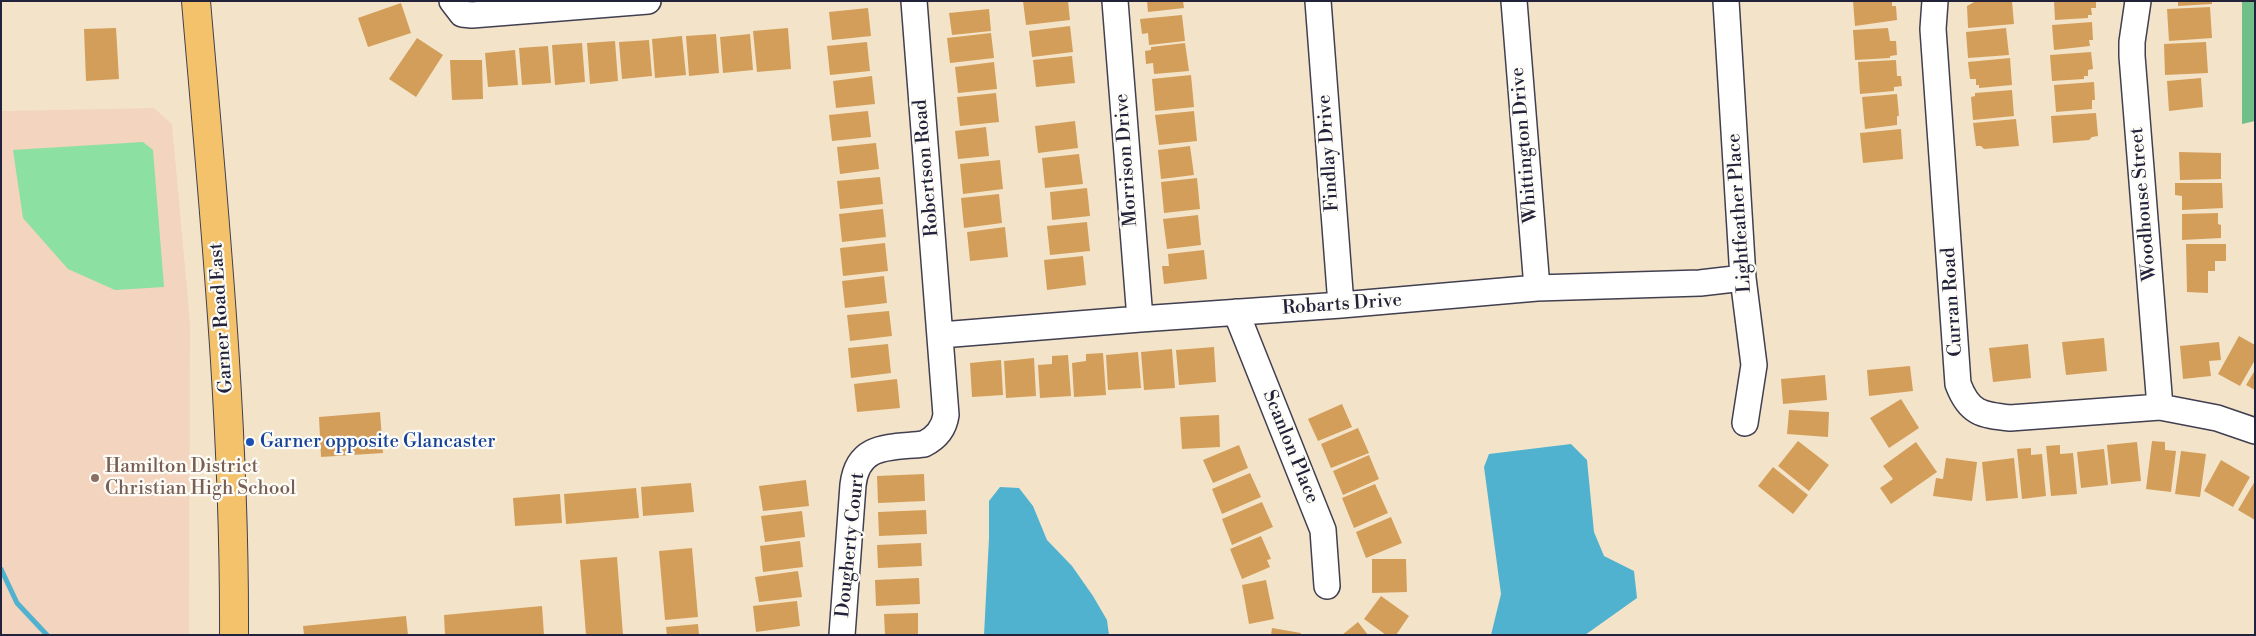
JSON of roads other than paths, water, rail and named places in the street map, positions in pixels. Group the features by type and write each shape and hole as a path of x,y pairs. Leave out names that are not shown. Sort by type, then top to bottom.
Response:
{"main road":[{"name":"Garner Road East","path":"196,1 230,416 234,635"}],"street":[{"path":"452,1 462,14 472,15 648,1"},
{"name":"Robertson Road","path":"914,1 941,335"},
{"name":"Morrison Drive","path":"1116,1 1140,319"},
{"name":"Findlay Drive","path":"1318,1 1341,306"},
{"name":"Whittington Drive","path":"1514,1 1537,288"},
{"name":"Lightfeather Place","path":"1726,1 1743,278 1754,365 1745,423"},
{"name":"Curran Road","path":"1935,1 1933,28 1958,384 1964,400 1976,411 1989,416 2010,418 2160,407 2217,418 2255,431"},
{"name":"Woodhouse Street","path":"2138,1 2132,56 2160,407"},
{"name":"Robarts Drive","path":"941,335 1236,312 1341,306 1537,288 1700,283 1743,278"},
{"name":"Scanlon Place","path":"1236,312 1323,530 1327,586"},
{"name":"Dougherty Court","path":"842,635 855,473 859,463 866,455 877,449 924,444 942,428 946,415 941,335"}],"water":[{"path":"1571,444 1587,460 1594,532 1604,556 1634,571 1637,598 1585,635 1491,635 1501,594 1484,467 1489,454"},
{"path":"1000,487 1019,488 1033,506 1047,540 1072,566 1093,596 1107,620 1109,635 984,635 989,501"}],"waterway":[{"path":"1,569 17,603 47,635"}],"place":[{"name":"Garner opposite Glancaster","path":"250,442"},
{"name":"Hamilton District Christian High School","path":"95,478"}]}
